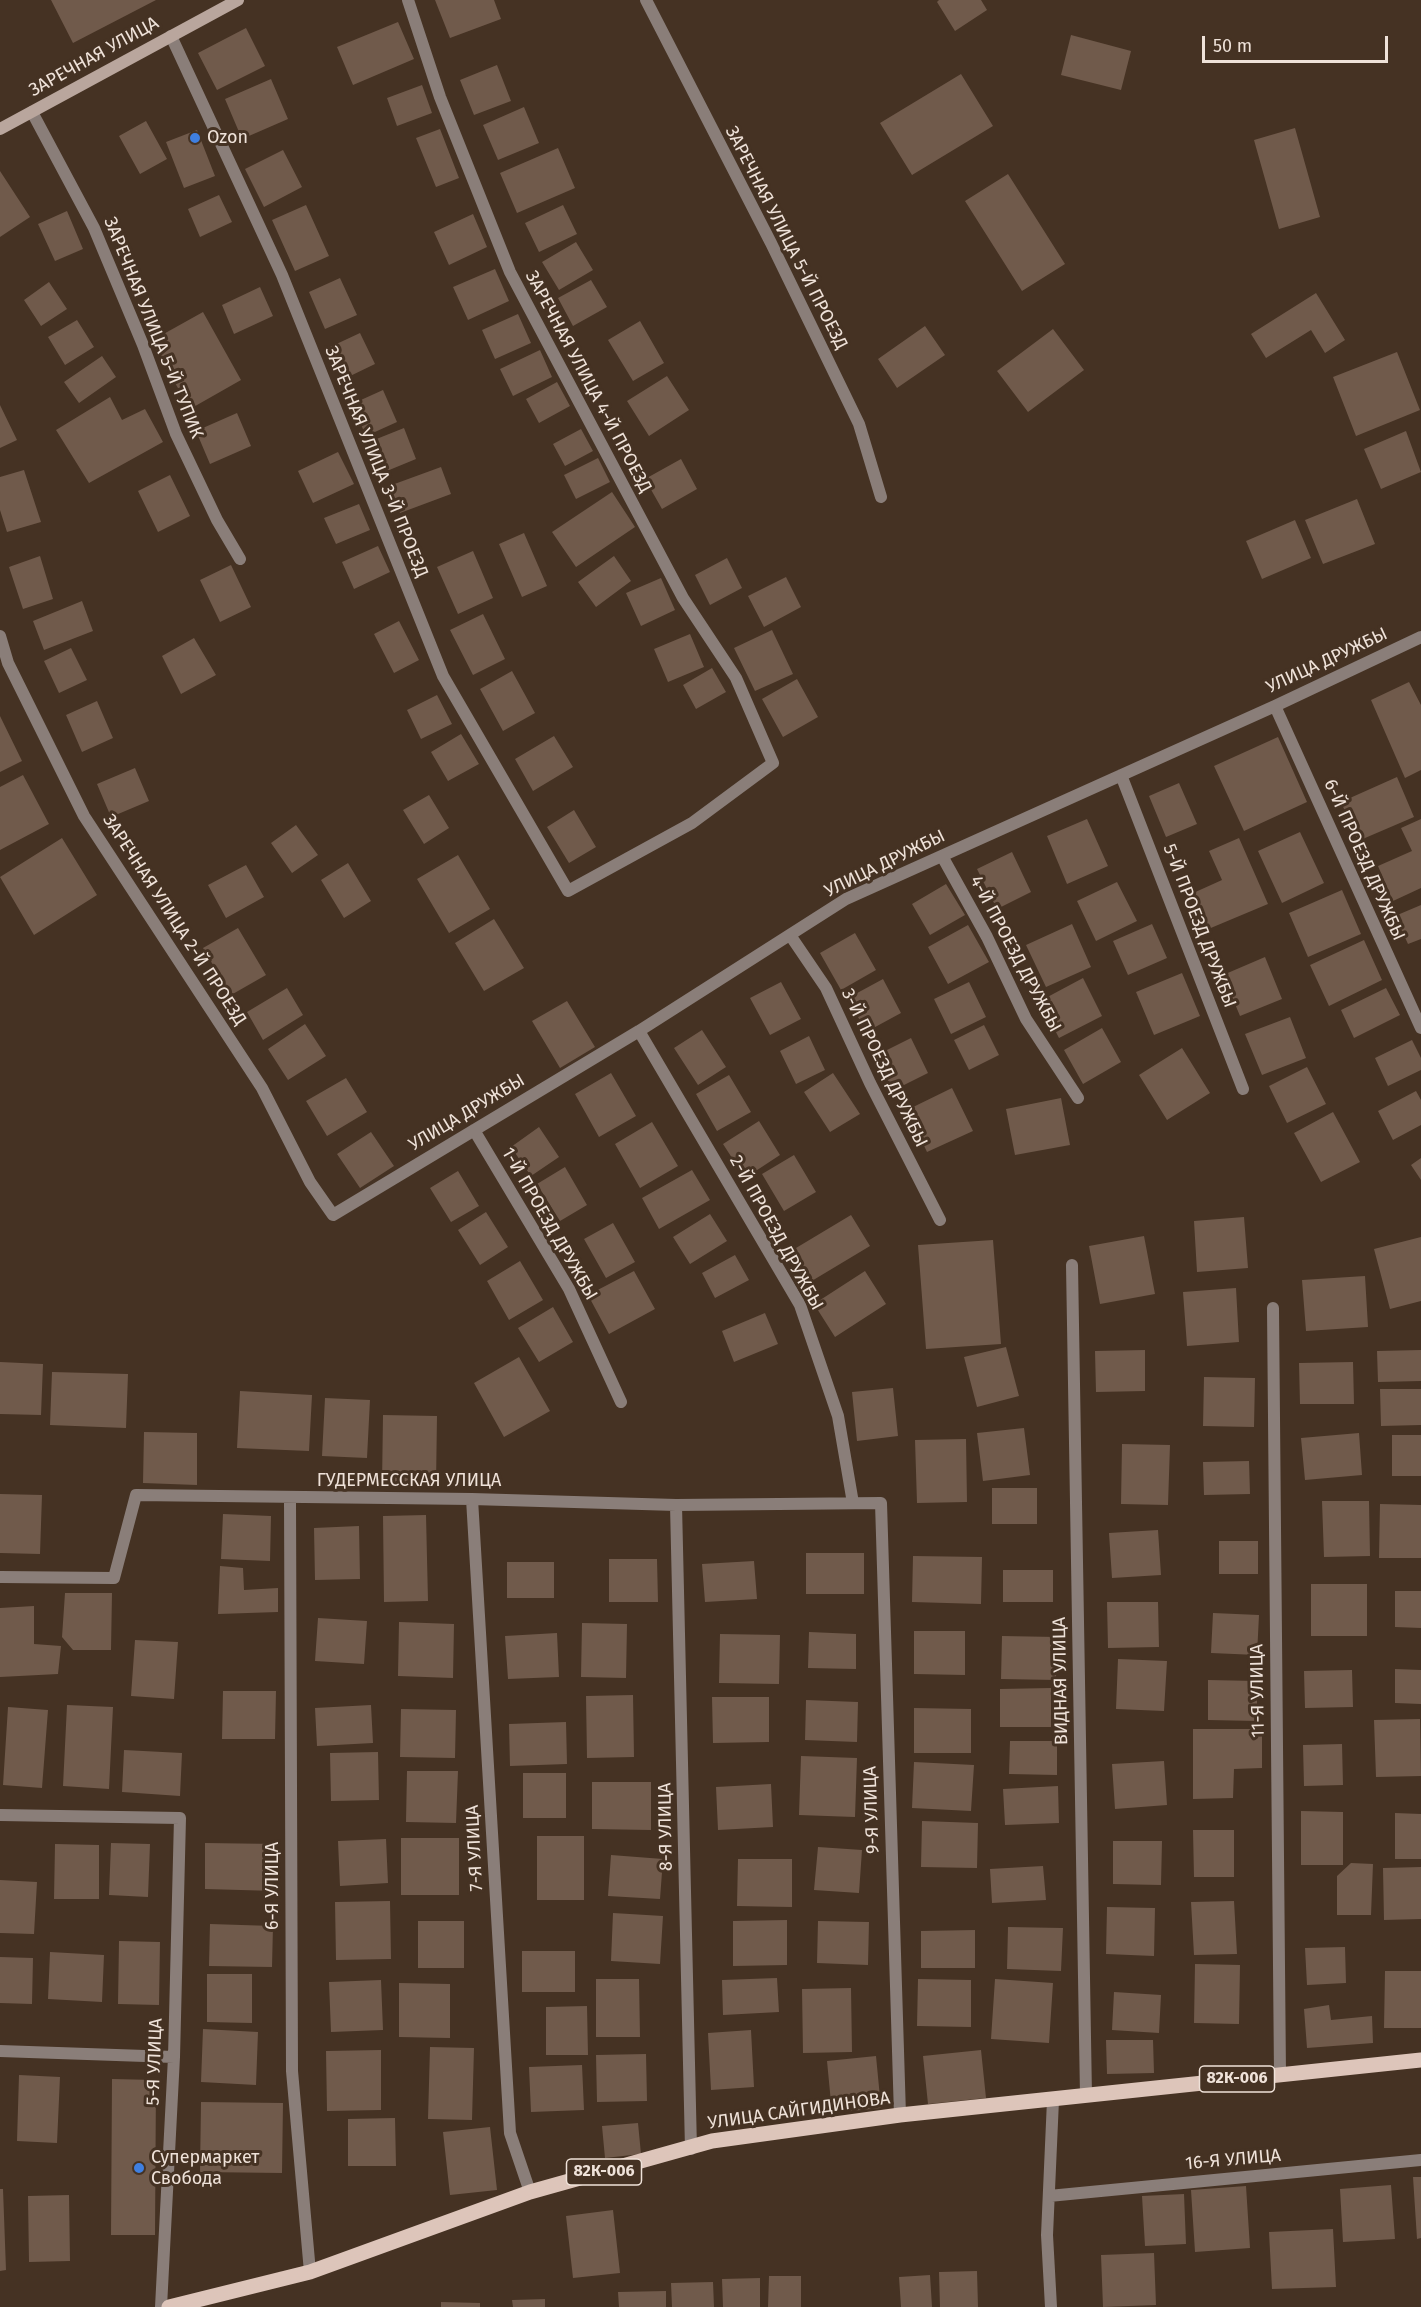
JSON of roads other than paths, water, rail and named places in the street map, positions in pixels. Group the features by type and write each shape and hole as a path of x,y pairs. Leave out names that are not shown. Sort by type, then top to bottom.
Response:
{"main road":[{"name":"ЗАРЕЧНАЯ УЛИЦА","path":"0,129 238,0"},
{"name":"УЛИЦА САЙГИДИНОВА","path":"168,2307 310,2272 530,2192 712,2141 900,2115 1421,2060"}],"street":[{"name":"ЗАРЕЧНАЯ УЛИЦА 4-Й ПРОЕЗД","path":"408,0 440,98 510,272 683,598 736,678 773,763 692,824 568,891"},
{"name":"ЗАРЕЧНАЯ УЛИЦА 5-Й ПРОЕЗД","path":"646,0 771,243 859,424 881,497"},
{"name":"ЗАРЕЧНАЯ УЛИЦА 3-Й ПРОЕЗД","path":"171,36 282,275 443,676 568,891"},
{"name":"ЗАРЕЧНАЯ УЛИЦА 5-Й ТУПИК","path":"32,112 94,228 143,345 176,434 217,520 240,559"},
{"name":"ЗАРЕЧНАЯ УЛИЦА 2-Й ПРОЕЗД","path":"0,636 8,663 84,816 262,1088 310,1182 333,1215"},
{"name":"УЛИЦА ДРУЖБЫ","path":"333,1215 639,1031 846,899 1275,706 1421,637"},
{"name":"6-Й ПРОЕЗД ДРУЖБЫ","path":"1275,706 1421,1028"},
{"name":"5-Й ПРОЕЗД ДРУЖБЫ","path":"1121,775 1242,1089"},
{"name":"4-Й ПРОЕЗД ДРУЖБЫ","path":"942,856 987,937 1026,1019 1078,1098"},
{"name":"3-Й ПРОЕЗД ДРУЖБЫ","path":"790,935 826,988 870,1083 940,1220"},
{"name":"2-Й ПРОЕЗД ДРУЖБЫ","path":"639,1031 800,1305 838,1416 853,1503"},
{"name":"1-Й ПРОЕЗД ДРУЖБЫ","path":"474,1130 569,1289 621,1402"},
{"name":"ВИДНАЯ УЛИЦА","path":"1072,1266 1086,2096"},
{"name":"11-Я УЛИЦА","path":"1273,1308 1280,2074"},
{"name":"ГУДЕРМЕССКАЯ УЛИЦА","path":"0,1577 114,1578 136,1495 290,1499 472,1499 676,1505 881,1503"},
{"name":"6-Я УЛИЦА","path":"290,1499 292,2071 310,2272"},
{"name":"7-Я УЛИЦА","path":"472,1499 510,2133 530,2192"},
{"name":"9-Я УЛИЦА","path":"881,1503 900,2115"},
{"name":"8-Я УЛИЦА","path":"676,1505 692,2148"},
{"name":"5-Я УЛИЦА","path":"0,1815 180,1818 174,2057 161,2307"},
{"path":"0,2051 174,2057"},
{"path":"1051,2307 1047,2235 1053,2100"},
{"name":"16-Я УЛИЦА","path":"1049,2196 1421,2160"}],"place":[{"name":"Ozon","path":"195,138"},
{"name":"Супермаркет Свобода","path":"139,2168"}]}
